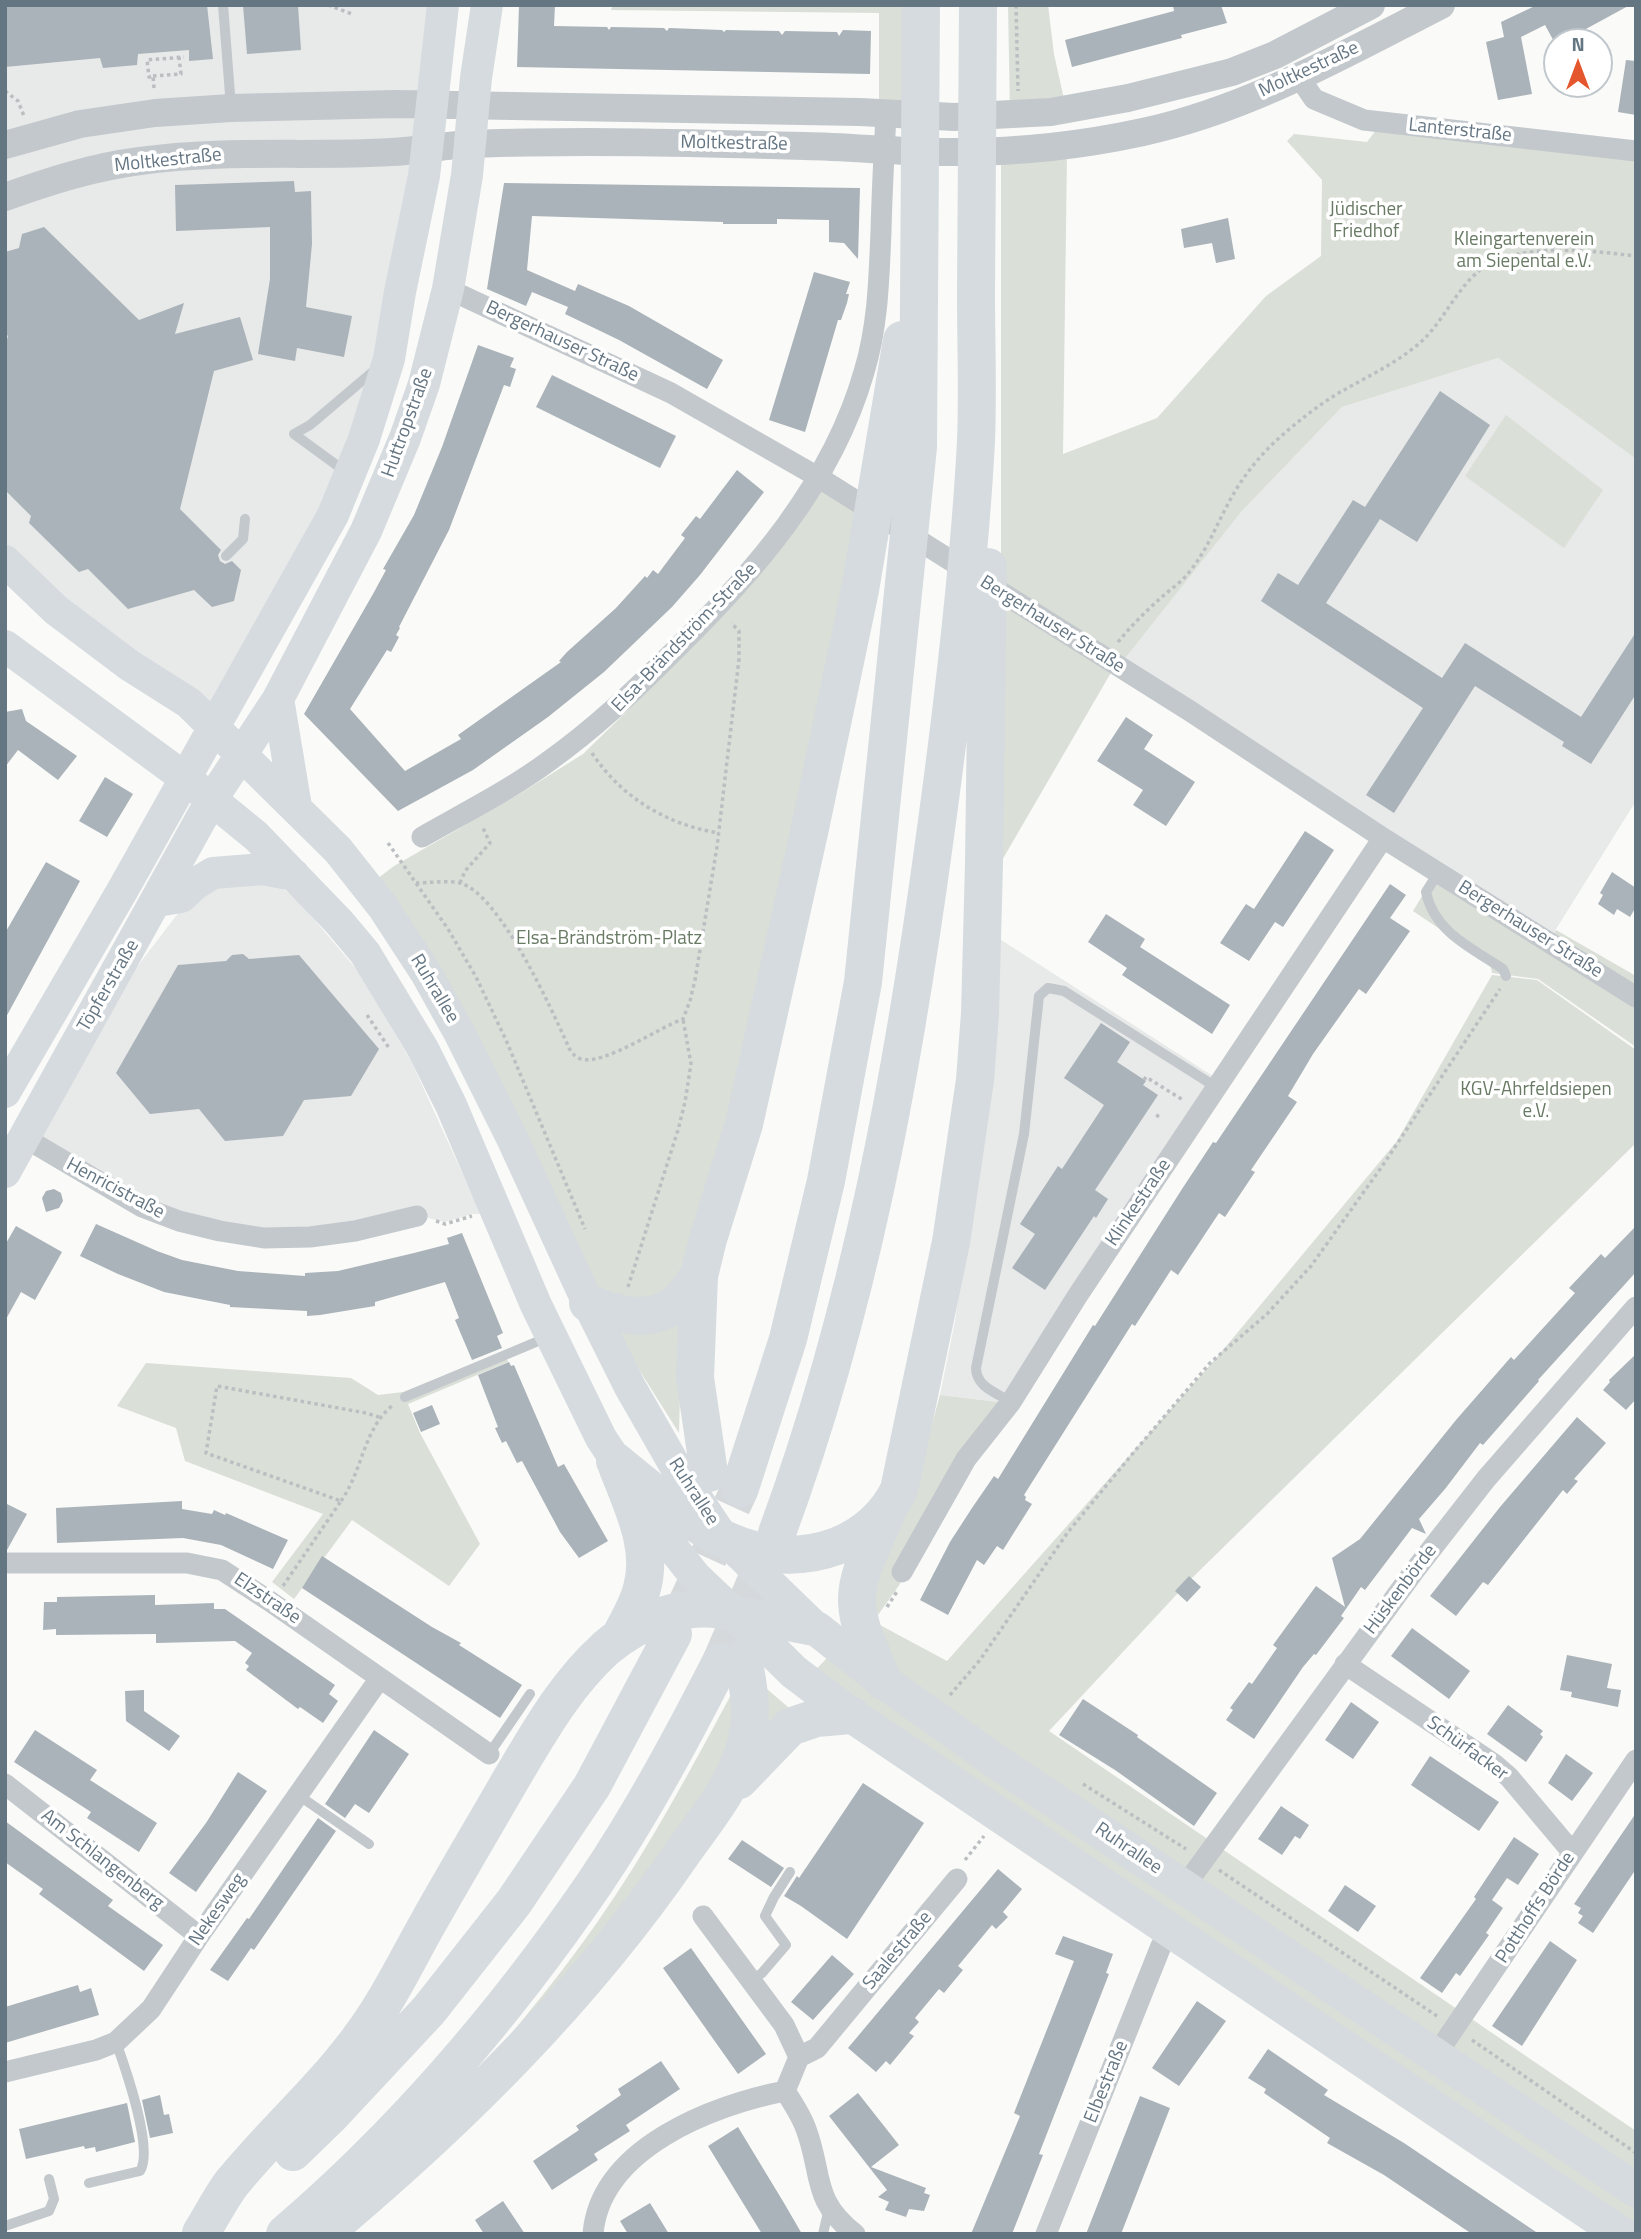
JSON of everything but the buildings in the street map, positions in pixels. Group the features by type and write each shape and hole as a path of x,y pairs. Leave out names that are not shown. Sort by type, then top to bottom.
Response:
{"highway":[{"path":"709,1477 788,1339 825,1181 863,982 918,447 921,5"},
{"path":"777,1533 813,1432 850,1300 896,1087 926,904 955,689 976,440 978,5"},
{"path":"709,1477 695,1378 699,1276 744,1124 810,828 859,590 894,378 920,252"},
{"path":"883,1681 860,1623 857,1603 860,1579 904,1475 949,1256 967,1149 977,1057 984,864 989,540 976,440"},
{"path":"612,1304 649,1317 678,1301 699,1276"},
{"path":"615,1461 680,1514 706,1531 777,1555 808,1554 845,1544 869,1528 887,1510"},
{"path":"615,1461 645,1551 642,1589 620,1637"},
{"path":"200,2233 229,2187 311,2098 375,2016 545,1723 576,1681 620,1637 650,1621 677,1612 712,1608 733,1613"},
{"path":"200,2233 329,2118 429,2010 506,1913 592,1786 673,1634"},
{"path":"323,2234 437,2135 543,2028 653,1896 720,1799 741,1758 749,1732 750,1702 732,1660"},
{"path":"285,2234 386,2138 456,2061 527,1975 595,1882 732,1660"},
{"path":"720,1799 790,1727 816,1718 850,1715"}],"main road":[{"name":"Huttropstraße","path":"185,778 333,515 364,439 389,359 428,147 443,5"},
{"name":"Huttropstraße","path":"212,799 278,699 366,531 405,438 424,384 448,289 467,175 483,19 487,5"},
{"name":"Ruhrallee","path":"5,561 56,610 129,666 189,703 338,850 383,907 426,973 497,1106 612,1304 630,1387 709,1477 723,1538 733,1613 732,1660"},
{"name":"Ruhrallee","path":"5,646 185,778 256,835 365,953 423,1049 456,1115 550,1336 589,1415 615,1461 695,1576 794,1672 850,1715 1621,2234"},
{"path":"278,699 296,807"},
{"name":"Töpferstraße","path":"5,1093 185,778"},
{"name":"Töpferstraße","path":"5,1172 212,799"},
{"path":"157,901 181,897 213,873 263,869 294,876"},
{"name":"Ruhrallee","path":"723,1538 817,1629 883,1681 997,1762 1194,1874 1445,2042 1636,2190"},
{"path":"733,1613 817,1629"}],"street":[{"name":"Moltkestraße","path":"5,145 80,124 155,113 231,108 432,104 882,114 1013,107 1051,113 1128,99 1232,72 1275,55 1371,5"},
{"name":"Moltkestraße","path":"5,197 77,172 138,161 202,155 394,152 470,144 602,142 882,157 1009,151 1101,140 1175,124 1244,101 1299,77 1441,5"},
{"name":"Lanterstraße","path":"1299,77 1314,99 1364,120 1636,151"},
{"name":"Elsa-Brändström-Straße","path":"422,837 547,763 609,716 717,610 759,562 818,477 855,400 876,323 880,266 882,114"},
{"name":"Bergerhauser Straße","path":"448,289 671,393 818,477 1636,997"},
{"name":"Klinkestraße","path":"902,1572 966,1459 1011,1402 1077,1295 1383,838"},
{"name":"Henricistraße","path":"25,1139 142,1207 179,1221 220,1231 264,1238 310,1237 355,1231 417,1216"},
{"name":"Hüskenbörde","path":"1194,1874 1345,1664 1486,1479 1636,1307"},
{"name":"Elzstraße","path":"5,1563 207,1565 238,1578 489,1754"},
{"name":"Schürfacker","path":"1345,1664 1494,1764 1509,1777 1572,1852"},
{"name":"Nekesweg","path":"5,2072 96,2050 116,2042 151,2009 380,1678"},
{"name":"Potthoffs Börde","path":"1445,2042 1636,1760"},
{"name":"Am Schlangenberg","path":"5,1784 199,1936"},
{"name":"Saalestraße","path":"799,2057 817,2048 957,1879"},
{"path":"703,1916 784,2025 799,2057 785,2091"},
{"name":"Elbestraße","path":"1046,2234 1161,1946 1171,1931"},
{"path":"785,2091 807,2131 818,2186 829,2208 856,2234"},
{"path":"593,2234 603,2197 624,2167 667,2134 706,2113 752,2098 785,2091"}],"lane":[{"path":"223,5 231,108"},
{"path":"349,475 294,434 310,425 389,359"},
{"path":"226,556 243,539 245,519"},
{"path":"1438,873 1426,892 1439,923 1503,969 1506,976"},
{"path":"1011,1402 982,1385 976,1377 976,1368 1024,1134 1039,996 1048,988 1064,991 1216,1087"},
{"path":"405,1396 550,1336"},
{"path":"489,1754 530,1694"},
{"path":"298,1795 369,1844"},
{"path":"751,1982 786,1945 765,1916 790,1872"},
{"path":"89,2183 140,2171 145,2164 144,2142 126,2069 116,2042"},
{"path":"5,2225 49,2211 54,2199 49,2179"},
{"path":"823,2234 829,2208"}],"path":[{"path":"328,5 352,14"},
{"path":"1013,107 1016,5"},
{"path":"182,57 181,74 153,76 149,77 147,60 182,57"},
{"path":"153,76 155,97"},
{"path":"5,92 18,101 26,121"},
{"path":"1106,659 1126,632 1188,575 1205,551 1229,502 1248,472 1275,442 1304,416 1401,357 1421,341 1478,272 1501,258 1531,252 1571,251 1636,256"},
{"path":"612,1304 630,1282 685,1102 691,1064 683,1019 695,980 719,833 740,636 736,626 717,610"},
{"path":"581,737 612,780 635,798 685,827 719,833"},
{"path":"460,883 465,871 490,843 472,809"},
{"path":"388,843 448,929 476,977 506,1040 587,1233"},
{"path":"416,883 460,883 497,913 542,991 574,1055 590,1060 622,1049 683,1019"},
{"path":"940,1688 950,1695 980,1660 1068,1532 1126,1462 1210,1363 1267,1314 1311,1266 1383,1165 1503,985 1506,976"},
{"path":"367,1015 393,1052"},
{"path":"1144,1080 1146,1077 1200,1111"},
{"path":"417,1216 445,1224 473,1215 470,1208"},
{"path":"341,1501 206,1453 217,1386 379,1417"},
{"path":"271,1602 349,1489 379,1417 405,1396"},
{"path":"860,1623 875,1620 885,1610 903,1583 902,1572"},
{"path":"1079,1781 1194,1874 1445,2042 1636,2153"},
{"path":"957,1879 956,1872 984,1836"}],"shaded area":[{"path":"5,5 441,5 428,146 225,153 5,195"},
{"path":"426,149 362,438 213,724 5,560 5,198 78,175"},
{"path":"1498,358 1636,459 1636,801 1548,942 1123,661 1242,511 1342,407"},
{"path":"217,881 279,886 295,897 358,971 411,1061 481,1214 445,1222 415,1215 309,1236 180,1220 26,1138 80,1041 186,903"},
{"path":"995,936 1219,1080 1007,1403 940,1395 955,1321 982,1128"}],"green space":[{"path":"613,5 905,5 903,113 879,113 879,13 611,10"},
{"path":"1008,5 1048,5 1054,54 1066,108 1010,114"},
{"name":"Kleingartenverein am Siepental e.V.","path":"1376,130 1636,152 1636,459 1498,358 1342,407 1242,511 1123,661 1116,664 1001,862 1001,158 1067,152 1063,454 1157,418 1266,296 1321,256 1322,180 1287,141 1294,134 1367,142"},
{"path":"1506,415 1603,490 1564,548 1465,476"},
{"name":"Elsa-Brändström-Platz","path":"818,479 870,512 736,1144 683,1276 679,1433 585,1284 373,882 394,866 583,754 660,679"},
{"path":"1436,873 1547,944 1556,930 1636,976 1636,1047 1538,979 1492,973 1490,963 1413,911"},
{"name":"KGV-Ahrfeldsiepen e.V.","path":"1492,975 1537,980 1636,1050 1636,1143 1193,1577 1049,1731 1636,2131 1636,2234 811,1675 865,1617 947,1661 1218,1356 1397,1141"},
{"path":"504,1351 508,1362 408,1404 420,1433 480,1544 449,1586 352,1520 294,1599 272,1582 323,1514 185,1461 176,1428 117,1406 146,1363 351,1378 378,1395 403,1392"},
{"path":"940,1395 1007,1403 899,1570 900,1584 878,1615 870,1587 915,1486"},
{"path":"760,1683 795,1713 764,1732"},
{"path":"732,1693 734,1749 636,1899 508,2038 575,1953 615,1896 668,1810"}],"tunnel":[{"path":"684,1610 740,1488"},
{"path":"721,1662 773,1542"}],"park label":[{"name":"Jüdischer Friedhof","path":"1366,221"}]}
